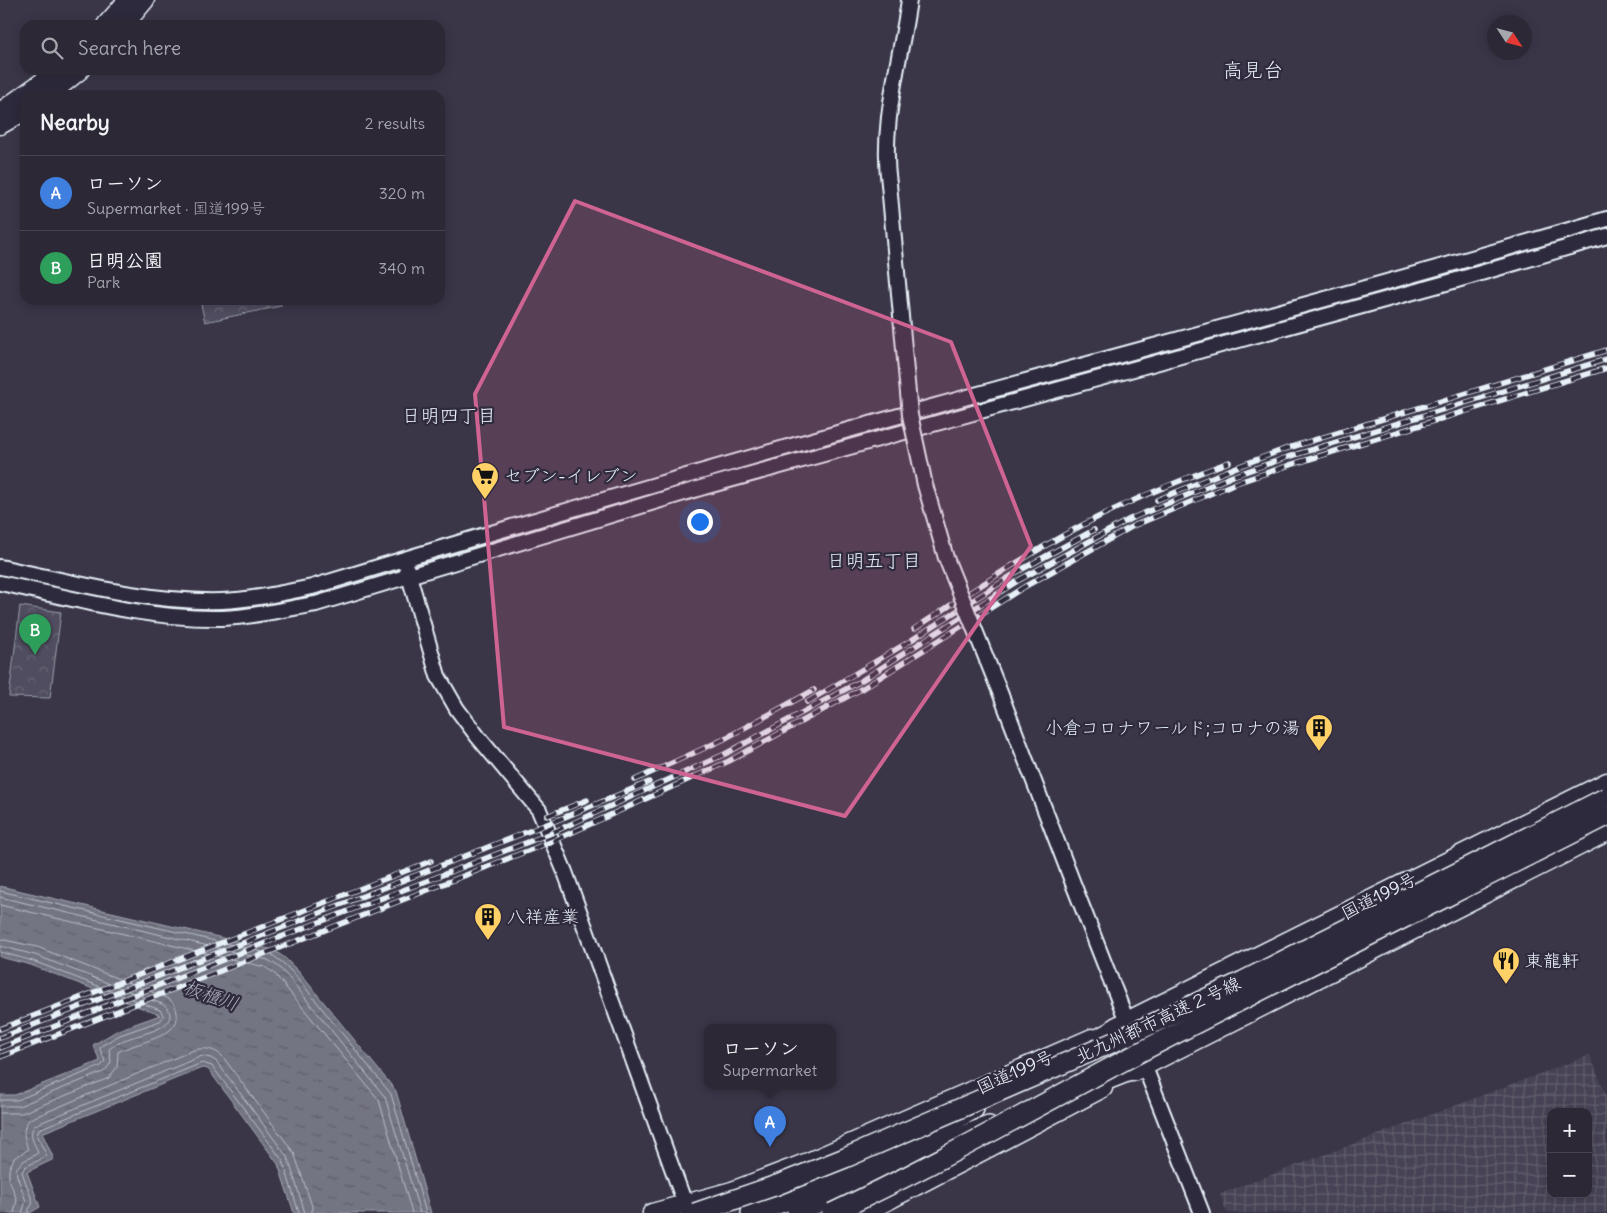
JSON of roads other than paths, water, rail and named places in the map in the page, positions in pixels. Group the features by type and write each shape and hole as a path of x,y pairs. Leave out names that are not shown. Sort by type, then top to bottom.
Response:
{"highway":[{"path":"110,20 128,0"},
{"path":"128,20 145,0"},
{"path":"31,90 52,75"},
{"path":"55,90 74,75"},
{"path":"0,112 20,98"},
{"path":"0,125 20,114"},
{"name":"国道199号","path":"652,1213 689,1210 732,1191 808,1162 1128,1022 1607,782"},
{"name":"北九州都市高速２号線","path":"689,1210 777,1185 845,1158 1116,1041 1243,980 1607,796"},
{"name":"北九州都市高速２号線","path":"832,1213 879,1191 1243,1000 1607,816"},
{"path":"864,1213 1145,1065 1607,832"},
{"path":"796,1213 936,1139 1128,1022"},
{"path":"751,1213 804,1194 867,1166 936,1139 1145,1065"}],"street":[{"path":"909,0 888,127 886,167 910,415 925,485 946,558 1202,1213"},
{"path":"0,567 119,592 170,600 222,601 266,596 312,587 618,496 922,409 1454,265 1607,219"},
{"path":"0,583 168,616 222,618 316,604 594,519 1457,280 1607,236"},
{"path":"404,559 438,676 457,709 540,810 566,872 689,1210"}],"water":[{"name":"板櫃川","path":"0,886 274,950 286,959 299,972 396,1091 431,1213 294,1213 278,1164 208,1069 202,1068 42,1133 54,1159 27,1172 40,1207 30,1213 0,1213 0,1095 15,1095 100,1061 93,1045 118,1030 160,1015 31,965 0,957"}],"railway":[{"path":"1157,500 1285,449 1607,350"},
{"path":"0,1048 278,938 549,834 725,754 859,682 1019,580 1130,519 1233,476 1288,457 1607,359"},
{"path":"0,1057 553,841 729,761 863,688 1024,587 1133,526 1236,483 1607,368"},
{"path":"914,629 1016,563 1079,527 1153,492 1229,462"},
{"path":"807,702 910,641 1017,572 1094,530"},
{"path":"635,780 722,740 814,690"},
{"path":"0,1038 565,817 649,782"},
{"path":"547,816 587,800"},
{"path":"0,1029 431,861"}],"place":[{"name":"セブン-イレブン","path":"485,500"},
{"name":"日明公園","path":"35,655"},
{"name":"小倉コロナワールド;コロナの湯","path":"1319,752"},
{"name":"八祥産業","path":"488,941"},
{"name":"東龍軒","path":"1506,985"},
{"name":"ローソン","path":"770,1147"}],"district":[{"name":"高見台","path":"1253,70"},
{"name":"日明四丁目","path":"449,415"},
{"name":"日明五丁目","path":"874,560"}]}
